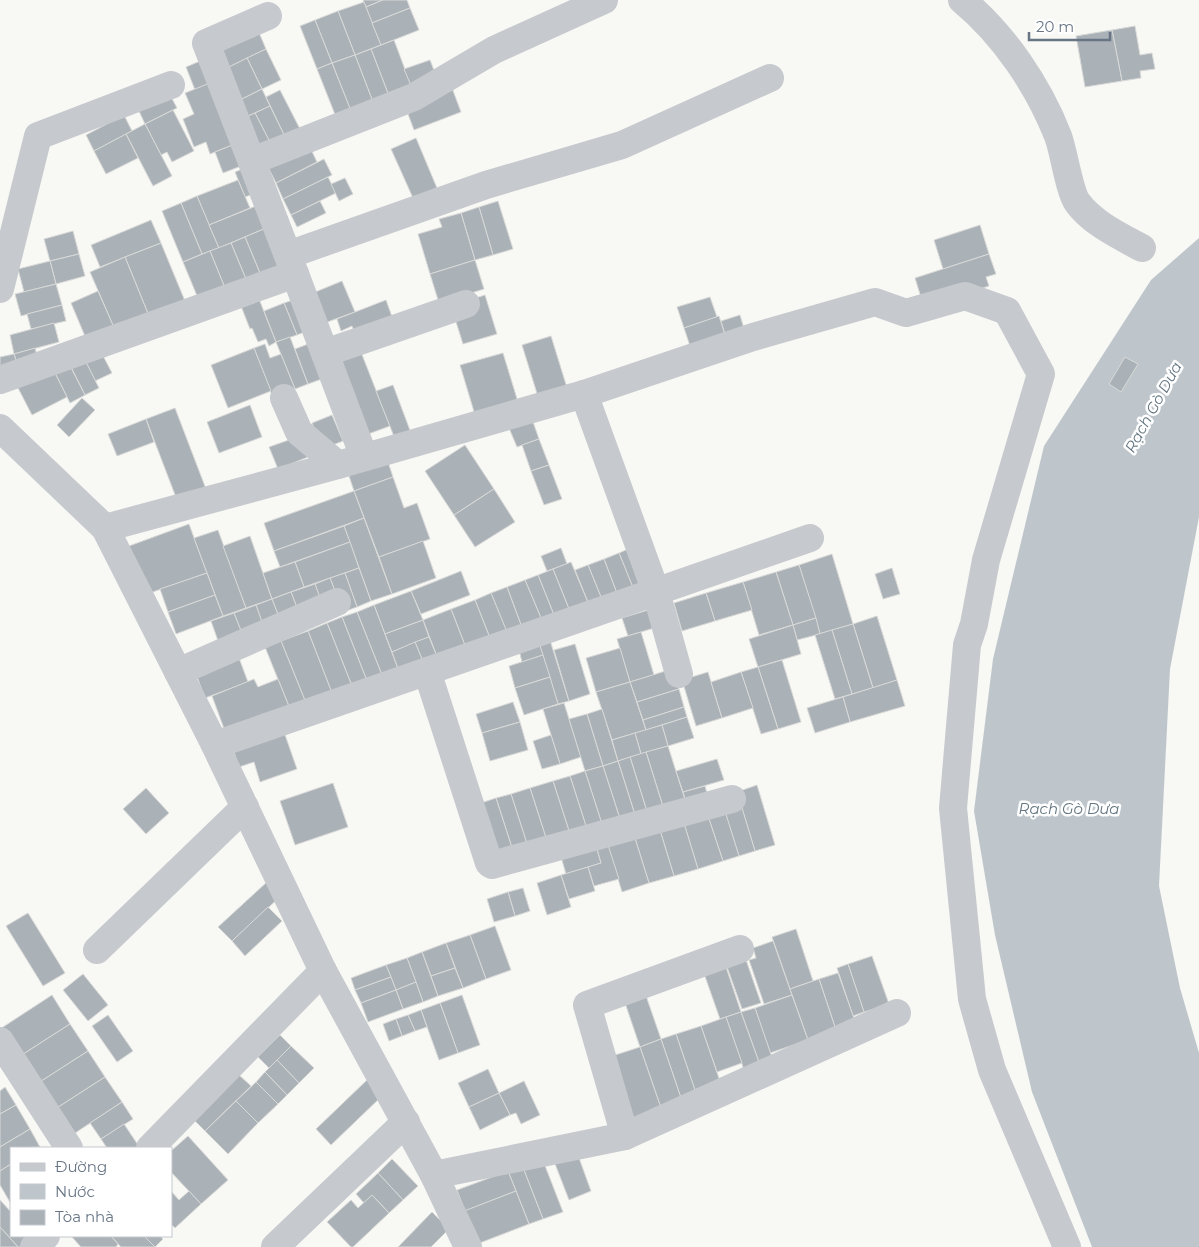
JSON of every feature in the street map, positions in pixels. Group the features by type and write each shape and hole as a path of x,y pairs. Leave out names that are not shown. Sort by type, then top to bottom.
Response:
{"street":[{"path":"252,161 414,97 494,50 604,0"},
{"path":"962,0 982,17 1027,75 1058,136 1077,201 1104,226 1142,248"},
{"path":"268,16 206,43 364,456"},
{"path":"0,380 486,185 622,145 770,78"},
{"path":"0,289 38,136 171,85"},
{"path":"105,528 338,466 364,456 584,394 753,337 875,302 906,312 965,296 1007,311 1041,374 986,560 968,646 953,808 972,999 992,1070 1067,1247"},
{"path":"324,353 466,304"},
{"path":"584,394 656,592 679,674"},
{"path":"284,398 299,432 338,466"},
{"path":"0,428 105,528 215,745 323,971 434,1175 465,1246"},
{"path":"215,745 810,538"},
{"path":"178,672 337,602"},
{"path":"427,671 489,863 492,865 732,799"},
{"path":"97,950 245,808"},
{"path":"625,1136 587,1005 740,949"},
{"path":"151,1147 323,971"},
{"path":"434,1175 625,1136 897,1012"},
{"path":"0,1041 67,1147"},
{"path":"275,1247 406,1122"},
{"path":"34,1247 45,1237"}],"water":[{"name":"Rạch Gò Dưa","path":"1199,238 1199,517 1170,669 1159,886 1180,988 1199,1053 1199,1247 1092,1247 1032,1092 995,935 974,811 993,659 1044,446 1151,280"}],"building":[{"path":"363,0 383,0 366,7"},
{"path":"383,0 407,0 410,8 372,23 366,7"},
{"path":"364,2 381,45 355,55 338,11"},
{"path":"410,8 419,30 381,45 372,23"},
{"path":"338,11 355,55 332,63 315,20"},
{"path":"315,20 332,63 317,69 300,26"},
{"path":"1135,26 1140,55 1152,53 1155,69 1140,71 1141,78 1122,81 1112,30"},
{"path":"257,28 266,49 223,70 212,49"},
{"path":"1112,30 1122,81 1085,87 1076,36"},
{"path":"394,40 412,88 389,96 371,49"},
{"path":"266,49 281,80 262,89 247,58"},
{"path":"371,49 389,96 373,102 355,55"},
{"path":"355,55 373,102 351,111 332,63"},
{"path":"247,58 262,89 238,101 223,70"},
{"path":"205,59 215,81 195,90 186,67"},
{"path":"430,60 437,78 412,88 404,69"},
{"path":"332,63 351,111 336,117 317,69"},
{"path":"215,81 240,142 210,154 206,142 194,147 183,119 194,114 185,93"},
{"path":"452,88 461,112 414,130 405,106"},
{"path":"262,89 270,106 246,117 238,101"},
{"path":"280,90 301,131 286,139 266,97"},
{"path":"169,93 177,108 145,124 138,109"},
{"path":"270,106 286,139 272,146 255,113"},
{"path":"173,110 194,151 172,162 167,152 161,155 145,124"},
{"path":"255,113 272,146 255,154 239,120"},
{"path":"124,115 132,131 94,151 86,135"},
{"path":"145,124 172,176 153,186 126,134"},
{"path":"126,134 138,158 106,174 94,151"},
{"path":"416,138 437,188 413,198 391,149"},
{"path":"307,141 317,162 276,183 265,161"},
{"path":"240,142 249,163 223,173 215,152"},
{"path":"324,159 332,175 283,199 276,183"},
{"path":"250,166 261,191 245,197 235,172"},
{"path":"328,177 336,193 291,215 283,199"},
{"path":"345,178 353,194 339,201 331,184"},
{"path":"238,180 250,208 209,225 197,196"},
{"path":"197,196 219,248 202,254 181,203"},
{"path":"320,201 326,213 297,227 291,215"},
{"path":"498,201 513,249 493,255 479,207"},
{"path":"181,203 202,254 183,262 162,211"},
{"path":"256,206 266,228 219,248 209,225"},
{"path":"479,207 493,255 475,260 461,213"},
{"path":"461,213 475,260 430,274 418,234 442,227 439,219"},
{"path":"151,220 161,243 100,267 91,245"},
{"path":"980,225 989,254 943,269 934,240"},
{"path":"266,228 283,270 262,278 245,237"},
{"path":"73,231 79,254 50,261 44,239"},
{"path":"245,237 262,278 248,284 231,243"},
{"path":"161,243 185,301 149,316 125,257"},
{"path":"231,243 248,284 227,293 210,251"},
{"path":"210,251 227,293 200,303 183,262"},
{"path":"79,254 85,276 56,284 50,261"},
{"path":"989,254 996,274 986,277 989,286 924,307 915,278"},
{"path":"125,257 149,316 115,330 90,272"},
{"path":"475,260 484,289 439,303 430,274"},
{"path":"50,261 56,284 24,292 18,269"},
{"path":"342,281 355,312 319,325 308,295"},
{"path":"56,284 62,305 21,316 15,294"},
{"path":"98,291 115,330 87,341 71,303"},
{"path":"485,295 497,334 463,344 451,306"},
{"path":"302,297 314,328 297,335 284,303"},
{"path":"710,297 717,317 684,328 677,307"},
{"path":"259,299 276,342 269,346 266,339 258,342 252,328 250,329 241,306"},
{"path":"386,300 395,325 358,340 352,326 341,331 337,319"},
{"path":"284,303 297,335 276,342 264,311"},
{"path":"62,305 66,321 31,329 27,314"},
{"path":"740,315 745,332 726,338 721,321"},
{"path":"719,316 726,338 691,349 684,328"},
{"path":"54,323 59,342 14,354 10,335"},
{"path":"551,336 568,391 539,400 522,345"},
{"path":"290,337 308,384 295,389 276,342"},
{"path":"316,341 330,376 308,384 295,349"},
{"path":"265,344 270,358 281,354 295,389 273,398 254,348"},
{"path":"359,347 390,426 360,437 330,359"},
{"path":"35,348 39,363 19,369 14,354"},
{"path":"254,348 271,391 228,408 211,365"},
{"path":"100,350 112,373 95,381 84,358"},
{"path":"503,353 518,402 475,415 460,365"},
{"path":"14,354 19,369 0,373 0,357"},
{"path":"1125,357 1138,364 1121,392 1109,384"},
{"path":"84,358 99,388 85,395 70,365"},
{"path":"67,360 85,395 70,403 52,367"},
{"path":"52,367 67,397 32,415 17,386"},
{"path":"393,385 411,433 395,439 376,391"},
{"path":"82,398 95,410 69,437 57,425"},
{"path":"250,405 262,437 219,453 207,422"},
{"path":"175,408 206,489 177,500 146,419"},
{"path":"332,415 343,441 322,449 312,423"},
{"path":"146,419 154,442 117,456 108,434"},
{"path":"532,419 539,439 517,447 509,428"},
{"path":"300,436 308,457 278,469 269,447"},
{"path":"539,439 549,465 531,471 522,445"},
{"path":"465,445 494,489 454,515 425,471"},
{"path":"387,459 393,477 354,491 348,473"},
{"path":"549,465 562,499 544,505 531,471"},
{"path":"393,477 404,508 417,503 430,539 379,557 354,491"},
{"path":"494,489 515,522 475,547 454,515"},
{"path":"354,491 364,518 274,551 264,523"},
{"path":"364,518 392,594 371,601 344,526"},
{"path":"189,524 207,573 147,594 129,546"},
{"path":"344,526 350,542 280,567 274,551"},
{"path":"218,530 246,608 223,616 194,538"},
{"path":"250,536 272,599 246,608 223,546"},
{"path":"423,541 436,578 392,594 379,557"},
{"path":"350,542 359,568 304,587 295,562"},
{"path":"635,546 650,584 634,590 619,553"},
{"path":"561,548 567,564 547,571 541,556"},
{"path":"619,553 634,590 618,596 604,559"},
{"path":"832,554 853,624 820,634 799,565"},
{"path":"604,559 618,596 603,602 588,565"},
{"path":"295,562 304,587 272,599 263,573"},
{"path":"571,562 590,607 571,614 553,569"},
{"path":"588,565 603,602 590,607 575,570"},
{"path":"799,565 816,618 793,625 776,572"},
{"path":"359,568 371,601 357,607 345,573"},
{"path":"892,568 900,594 883,599 875,574"},
{"path":"553,569 571,614 556,620 538,575"},
{"path":"461,571 470,595 421,614 411,591"},
{"path":"776,572 793,625 759,635 743,582"},
{"path":"207,573 215,595 168,612 160,589"},
{"path":"345,573 357,607 343,612 330,578"},
{"path":"538,575 556,620 544,625 525,580"},
{"path":"330,578 343,612 327,617 315,584"},
{"path":"525,580 544,625 524,633 507,587"},
{"path":"743,582 752,610 715,621 706,593"},
{"path":"315,584 327,617 304,626 291,592"},
{"path":"507,587 524,633 509,638 491,593"},
{"path":"411,591 423,620 385,634 374,605"},
{"path":"291,592 304,626 285,633 272,599"},
{"path":"491,593 507,632 490,638 475,600"},
{"path":"706,593 715,621 682,631 674,603"},
{"path":"215,595 223,616 176,634 168,612"},
{"path":"272,599 285,633 268,639 256,605"},
{"path":"475,600 490,638 466,648 451,609"},
{"path":"256,605 268,639 247,646 234,613"},
{"path":"374,605 400,674 384,680 357,612"},
{"path":"451,609 466,648 438,659 423,620"},
{"path":"648,610 654,628 628,636 622,618"},
{"path":"357,612 384,680 369,686 342,617"},
{"path":"234,613 247,646 223,655 211,621"},
{"path":"877,616 897,680 873,688 853,624"},
{"path":"342,617 369,686 354,691 327,623"},
{"path":"816,618 820,634 797,640 793,625"},
{"path":"423,620 429,637 392,652 385,634"},
{"path":"327,623 354,691 332,693 308,631"},
{"path":"853,624 873,688 852,694 832,630"},
{"path":"793,625 801,654 758,667 749,639"},
{"path":"832,630 852,694 835,699 815,635"},
{"path":"308,631 332,693 306,703 281,641"},
{"path":"641,632 654,675 630,682 617,639"},
{"path":"429,637 438,659 424,664 415,642"},
{"path":"549,637 569,701 558,704 538,640"},
{"path":"538,640 543,655 522,662 518,646"},
{"path":"281,641 306,703 290,709 265,647"},
{"path":"415,642 424,664 400,674 392,652"},
{"path":"575,644 590,694 569,701 554,650"},
{"path":"620,648 630,682 596,692 586,658"},
{"path":"543,655 550,677 515,688 509,666"},
{"path":"239,658 248,682 205,698 196,674"},
{"path":"782,660 801,722 778,729 758,667"},
{"path":"758,667 778,729 761,734 741,672"},
{"path":"672,669 679,689 637,702 630,682"},
{"path":"708,672 722,718 696,726 682,680"},
{"path":"741,672 753,708 722,718 711,682"},
{"path":"550,677 558,704 524,715 515,688"},
{"path":"254,679 258,687 278,679 290,709 226,734 212,696"},
{"path":"897,680 905,706 850,722 843,697"},
{"path":"630,682 646,730 612,740 596,692"},
{"path":"679,689 684,707 643,720 637,702"},
{"path":"843,697 850,722 815,733 807,708"},
{"path":"513,702 520,722 482,733 476,714"},
{"path":"564,703 581,757 560,764 543,709"},
{"path":"684,707 687,717 646,730 643,720"},
{"path":"602,709 618,761 603,766 587,714"},
{"path":"587,714 603,766 585,771 569,719"},
{"path":"687,717 694,738 668,746 662,725"},
{"path":"520,722 528,750 490,761 482,733"},
{"path":"662,725 668,746 641,754 635,733"},
{"path":"283,729 297,769 260,782 254,762 239,767 232,746"},
{"path":"635,733 641,754 618,761 612,740"},
{"path":"551,735 560,764 542,769 533,741"},
{"path":"668,746 687,806 665,813 646,752"},
{"path":"646,752 665,813 649,818 630,757"},
{"path":"630,757 649,818 637,821 618,761"},
{"path":"717,759 724,780 683,792 676,771"},
{"path":"618,761 636,818 621,822 603,766"},
{"path":"603,766 621,822 601,821 585,771"},
{"path":"585,771 601,821 586,826 570,776"},
{"path":"570,776 586,826 569,831 553,781"},
{"path":"553,781 571,837 548,844 530,788"},
{"path":"333,783 348,827 295,845 280,801"},
{"path":"757,785 775,845 755,851 737,792"},
{"path":"705,786 710,804 687,806 683,792"},
{"path":"146,788 169,813 146,834 123,809"},
{"path":"530,788 548,844 529,850 511,794"},
{"path":"511,794 529,850 514,854 496,798"},
{"path":"496,798 514,854 496,860 478,804"},
{"path":"739,798 755,851 739,856 722,803"},
{"path":"724,808 739,856 723,861 707,813"},
{"path":"707,813 723,861 698,869 683,820"},
{"path":"683,820 698,869 674,876 659,827"},
{"path":"659,827 674,876 649,883 634,835"},
{"path":"634,835 649,883 622,892 605,836"},
{"path":"594,839 601,863 566,874 559,850"},
{"path":"607,842 619,879 594,886 588,867 601,863 596,845"},
{"path":"588,867 595,891 569,899 561,875"},
{"path":"561,875 571,907 547,915 537,883"},
{"path":"268,881 282,895 232,941 218,927"},
{"path":"523,888 530,911 515,916 508,892"},
{"path":"508,892 515,916 494,922 487,899"},
{"path":"268,907 282,921 245,956 232,941"},
{"path":"28,913 65,973 43,986 6,926"},
{"path":"495,926 511,970 486,979 470,935"},
{"path":"796,929 813,981 790,989 772,937"},
{"path":"470,935 486,979 463,988 446,943"},
{"path":"773,941 792,995 764,1004 749,960 756,958 753,948"},
{"path":"446,943 455,968 431,976 422,952"},
{"path":"422,952 438,996 423,1002 407,958"},
{"path":"872,956 889,1004 864,1012 848,964"},
{"path":"745,957 761,1003 742,1009 726,964"},
{"path":"407,958 416,982 396,990 386,965"},
{"path":"723,958 741,1012 720,1019 701,965"},
{"path":"848,964 864,1012 853,1016 837,968"},
{"path":"386,965 391,977 355,990 351,978"},
{"path":"455,968 463,988 438,996 431,976"},
{"path":"838,973 856,1024 836,1030 819,979"},
{"path":"83,974 108,1005 88,1021 63,990"},
{"path":"391,977 396,990 361,1003 355,990"},
{"path":"819,979 836,1030 808,1040 790,989"},
{"path":"416,982 423,1002 403,1009 396,990"},
{"path":"396,990 403,1009 368,1022 361,1003"},
{"path":"644,990 661,1039 640,1047 623,997"},
{"path":"52,995 70,1024 14,1060 0,1029"},
{"path":"462,995 480,1045 458,1053 440,1003"},
{"path":"792,995 808,1040 770,1053 755,1008"},
{"path":"440,1003 458,1053 439,1060 421,1010"},
{"path":"755,1008 773,1060 760,1065 741,1012"},
{"path":"421,1010 427,1027 415,1031 408,1015"},
{"path":"741,1012 760,1065 744,1070 726,1017"},
{"path":"108,1015 133,1051 117,1062 92,1026"},
{"path":"408,1015 415,1031 402,1036 396,1019"},
{"path":"726,1017 742,1063 717,1072 701,1026"},
{"path":"396,1019 402,1036 389,1041 383,1024"},
{"path":"70,1024 88,1051 32,1087 14,1060"},
{"path":"701,1026 722,1087 697,1096 676,1034"},
{"path":"676,1034 697,1096 682,1101 661,1039"},
{"path":"280,1035 291,1046 269,1068 258,1057"},
{"path":"661,1039 682,1101 661,1108 640,1047"},
{"path":"291,1046 314,1068 299,1083 277,1060"},
{"path":"640,1047 661,1108 627,1120 606,1058"},
{"path":"88,1051 105,1077 49,1113 32,1087"},
{"path":"277,1060 299,1083 287,1095 265,1072"},
{"path":"488,1069 499,1093 469,1107 458,1083"},
{"path":"265,1072 287,1095 278,1104 256,1082"},
{"path":"238,1074 251,1086 205,1131 192,1118"},
{"path":"105,1077 122,1102 66,1139 49,1113"},
{"path":"367,1080 382,1096 331,1145 316,1129"},
{"path":"524,1081 540,1115 521,1124 516,1113 510,1115 499,1093"},
{"path":"256,1082 278,1104 258,1123 236,1101"},
{"path":"5,1087 16,1105 0,1114 0,1091"},
{"path":"499,1093 510,1115 480,1130 469,1107"},
{"path":"236,1101 258,1123 228,1154 205,1131"},
{"path":"122,1102 133,1119 101,1139 90,1123"},
{"path":"16,1105 30,1129 0,1147 0,1114"},
{"path":"124,1124 139,1147 106,1147 101,1139"},
{"path":"30,1129 40,1147 10,1147 10,1165 0,1171 0,1147"},
{"path":"188,1136 228,1180 201,1204 172,1173 172,1150"},
{"path":"575,1147 591,1191 569,1200 552,1156"},
{"path":"542,1158 563,1212 543,1219 522,1165"},
{"path":"392,1159 418,1186 403,1200 378,1173"},
{"path":"10,1165 10,1202 0,1185 0,1171"},
{"path":"522,1165 543,1219 529,1224 508,1171"},
{"path":"508,1171 516,1191 465,1211 457,1190"},
{"path":"378,1173 403,1200 389,1213 372,1195 364,1203 356,1194"},
{"path":"189,1191 201,1204 175,1228 172,1225 172,1192 179,1200"},
{"path":"516,1191 529,1224 472,1246 459,1213"},
{"path":"372,1195 389,1213 351,1247 327,1222 351,1200 358,1208"},
{"path":"0,1200 10,1211 10,1237 32,1237 28,1247 18,1247 0,1227"},
{"path":"432,1212 449,1229 431,1247 398,1247"},
{"path":"0,1227 18,1247 0,1247"},
{"path":"72,1237 112,1237 118,1244 116,1247 81,1247"},
{"path":"112,1237 145,1237 155,1247 121,1247"},
{"path":"145,1237 161,1237 163,1239 155,1247"}]}
